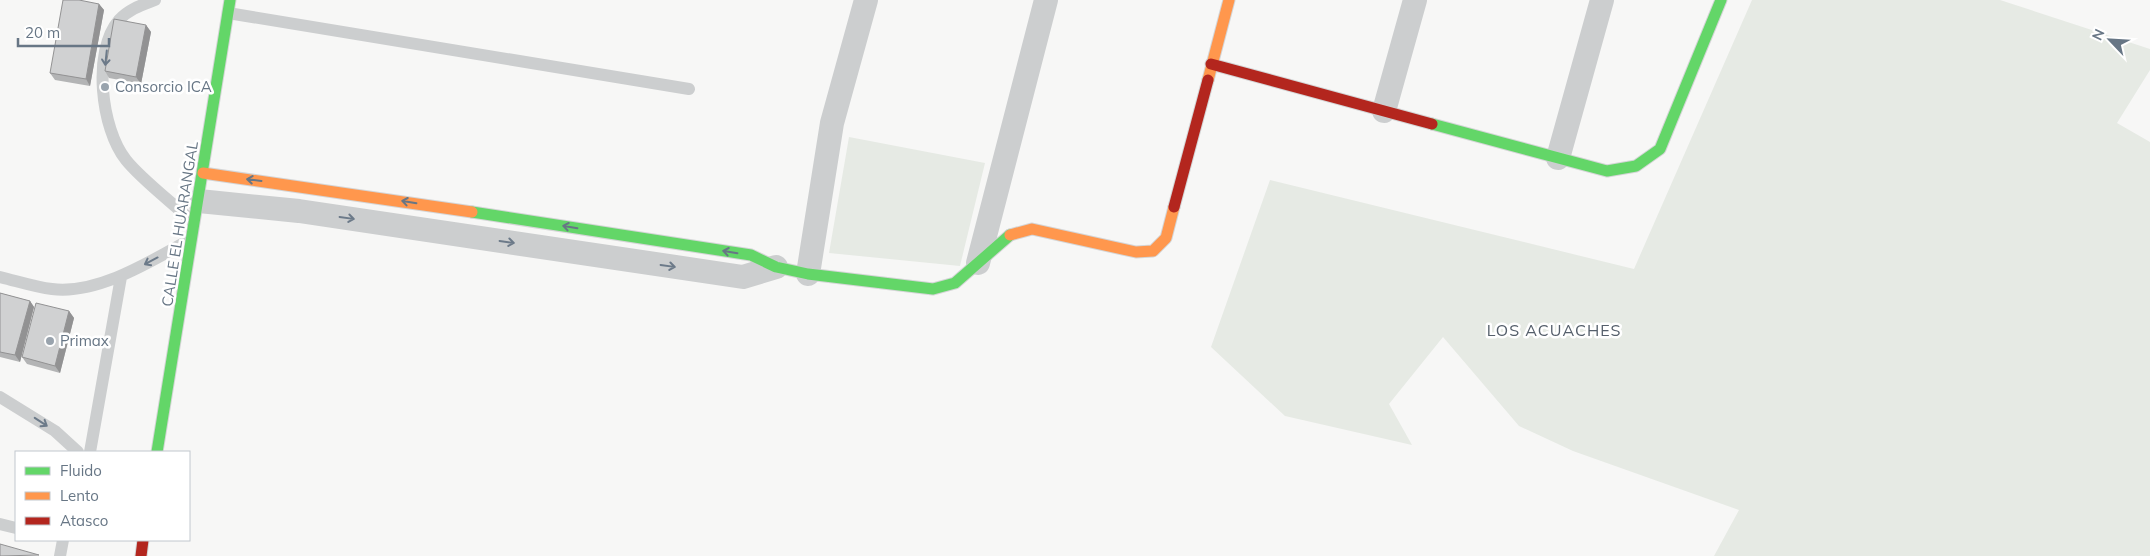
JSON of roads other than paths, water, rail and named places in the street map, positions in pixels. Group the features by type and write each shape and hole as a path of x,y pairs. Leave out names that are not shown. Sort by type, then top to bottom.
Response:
{"street":[{"name":"CALLE EL HUARANGAL","path":"158,451 194,238 230,0"},
{"path":"808,274 832,123 866,0"},
{"path":"978,263 1046,0"},
{"path":"203,173 303,186 751,255 776,267 808,274 933,289 955,282 1007,236 1032,229 1136,252 1153,251 1166,238 1229,0"},
{"path":"1384,111 1415,0"},
{"path":"1558,158 1602,0"},
{"path":"1211,64 1607,171 1627,170 1645,164 1660,149 1720,0"},
{"path":"199,201 298,211 743,278 776,267"},
{"path":"141,556 143,541"}],"lane":[{"path":"156,0 129,10 118,22 107,46 103,85 104,112 111,136 126,161 196,224"},
{"path":"228,13 689,89"},
{"path":"0,277 54,290 84,286 121,277 194,238"},
{"path":"90,451 121,277"},
{"path":"0,397 56,431 77,451"},
{"path":"0,524 15,528"},
{"path":"60,556 63,541"}],"place":[{"name":"Consorcio ICA","path":"105,87"},
{"name":"Primax","path":"50,341"}],"district":[{"name":"LOS ACUACHES","path":"1554,330"}]}
